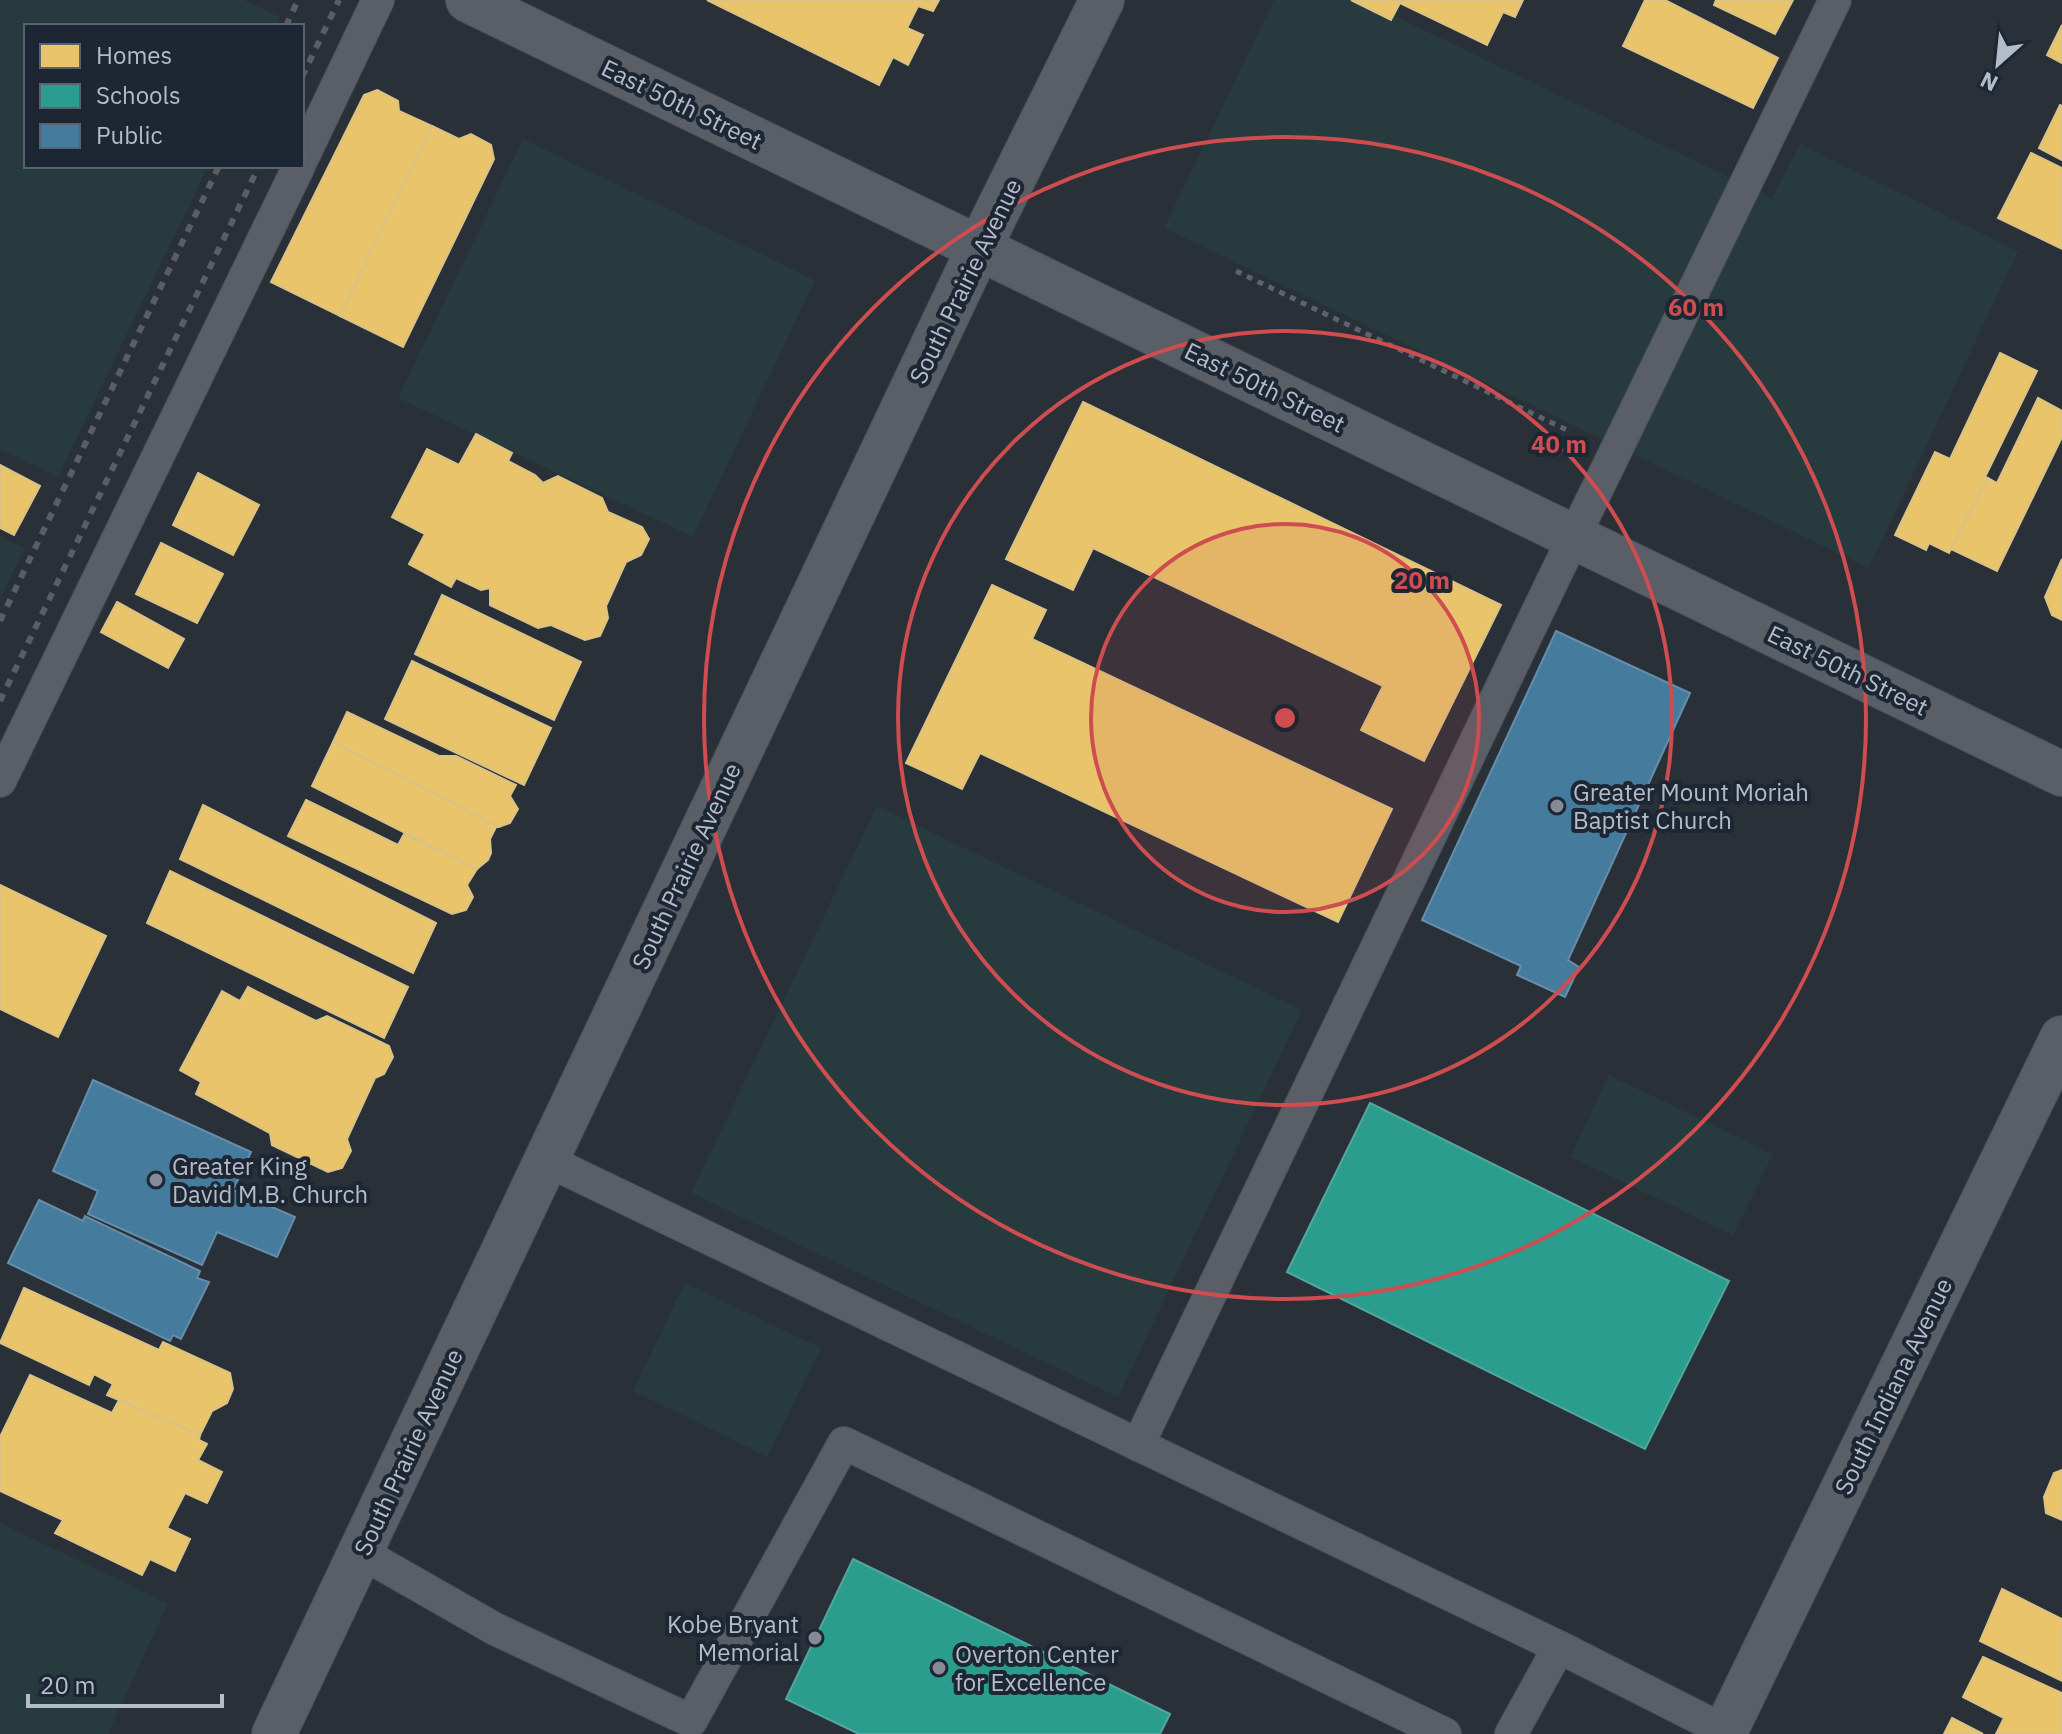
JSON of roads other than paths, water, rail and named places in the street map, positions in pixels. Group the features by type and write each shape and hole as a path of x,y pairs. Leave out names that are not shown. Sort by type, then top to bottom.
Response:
{"street":[{"name":"East 50th Street","path":"468,0 2062,774"},
{"name":"South Prairie Avenue","path":"274,1734 979,248 1102,0"},
{"name":"South Indiana Avenue","path":"1725,1732 2062,1038"}],"lane":[{"path":"304,155 378,0"},
{"path":"1138,1445 1835,0"},
{"path":"0,781 298,168"},
{"path":"546,1160 1559,1647 1725,1732"},
{"path":"360,1552 495,1629 691,1721 844,1443 1445,1734"},
{"path":"1511,1734 1559,1647"}],"railway":[{"path":"287,24 298,0"},
{"path":"304,73 339,0"},
{"path":"0,621 218,168"},
{"path":"0,701 258,168"}],"place":[{"name":"Greater Mount Moriah Baptist Church","path":"1557,806"},
{"name":"Greater King David M.B. Church","path":"156,1180"},
{"name":"Kobe Bryant Memorial","path":"815,1638"},
{"name":"Overton Center for Excellence","path":"939,1668"}]}
